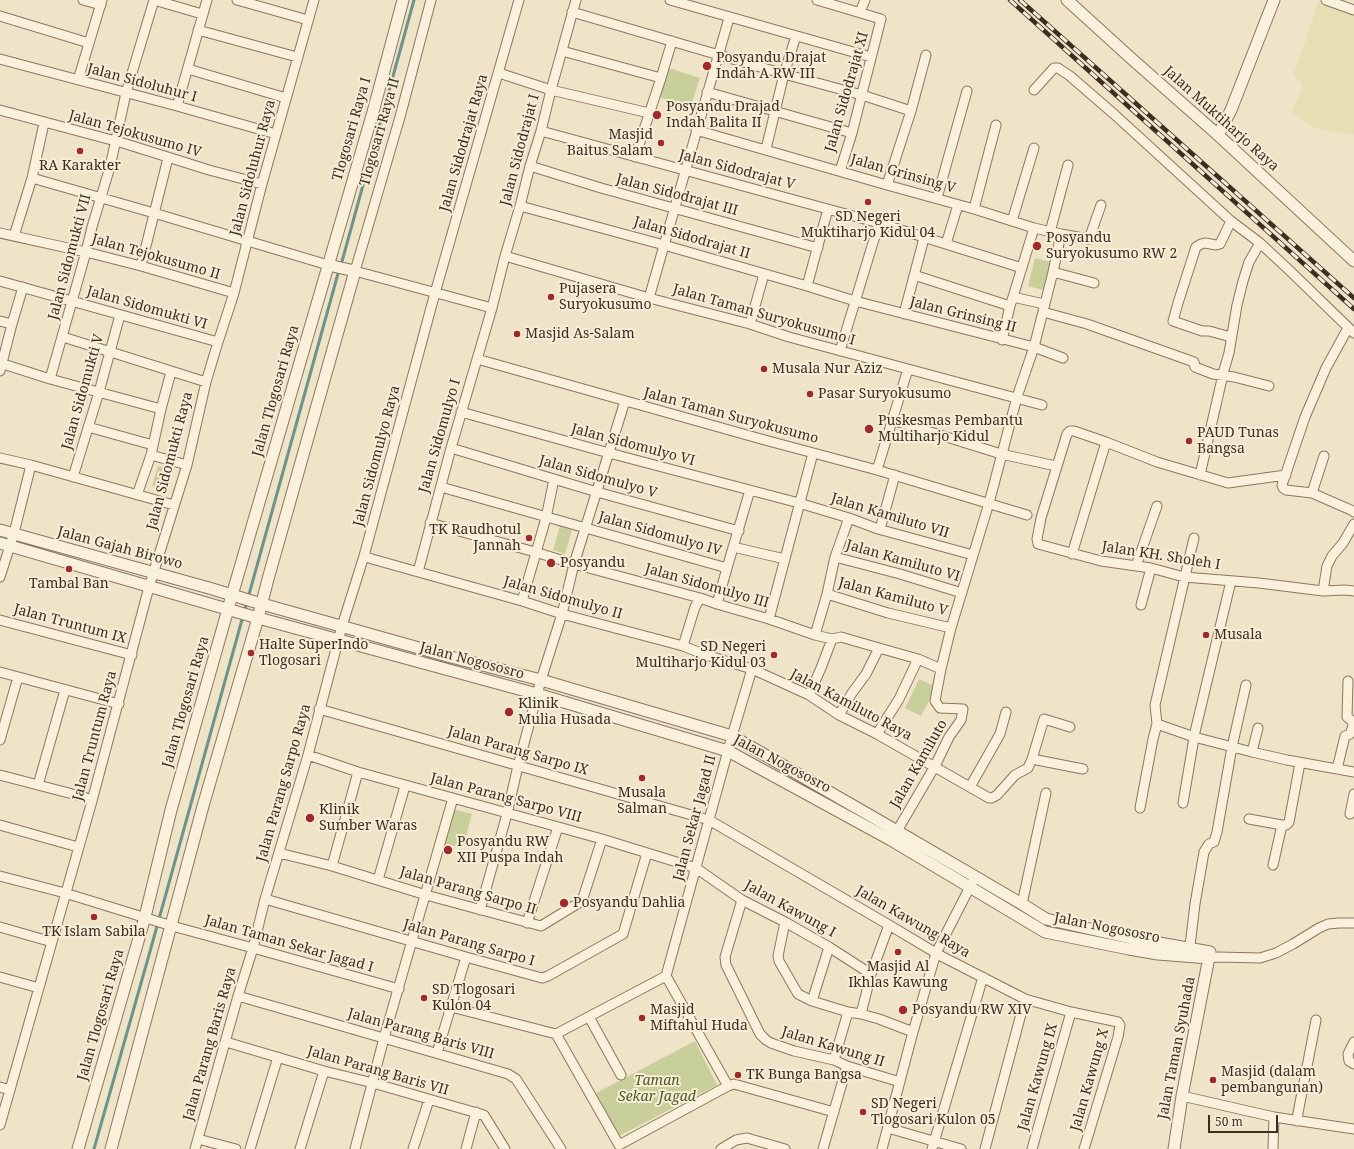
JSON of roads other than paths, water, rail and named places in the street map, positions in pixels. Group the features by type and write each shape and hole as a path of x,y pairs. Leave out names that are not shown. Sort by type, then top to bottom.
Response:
{"street":[{"path":"78,80 102,3 83,0"},
{"path":"154,0 202,14"},
{"name":"Jalan Sidomukti VII","path":"50,379 63,337 116,142 126,92 154,0"},
{"path":"177,106 207,0"},
{"path":"237,0 308,20"},
{"name":"Jalan Sidoluhur Raya","path":"218,342 234,293 262,184 314,0"},
{"name":"Tlogosari Raya I","path":"330,266 403,0"},
{"name":"Tlogosari Raya II","path":"352,271 400,117 431,0"},
{"name":"Jalan Sidodrajat Raya","path":"435,293 519,0"},
{"name":"Jalan Sidodrajat I","path":"492,308 576,0"},
{"path":"822,1 860,12 865,0"},
{"name":"Jalan Muktiharjo Raya","path":"1067,0 1218,135 1354,261"},
{"path":"1218,135 1231,110 1274,0"},
{"path":"1326,0 1354,10"},
{"path":"676,1 729,18 871,57"},
{"path":"572,12 784,74 862,95 911,111"},
{"name":"Jalan Sidodrajat XI","path":"840,171 852,133 871,57 882,21 880,18 860,12"},
{"path":"0,16 89,43"},
{"path":"649,298 729,18"},
{"path":"198,30 297,57"},
{"path":"766,149 784,74 796,36"},
{"path":"635,157 672,41"},
{"path":"562,51 661,78"},
{"path":"887,185 911,111 926,55"},
{"name":"Jalan Sidoluhur I","path":"0,59 276,134"},
{"path":"1034,90 1054,68 1058,68 1070,76 1116,115 1231,221 1260,243 1351,331 1326,368 1305,417 1282,485 1286,490 1312,493 1354,512"},
{"path":"188,69 286,98"},
{"path":"499,73 551,90 649,113"},
{"path":"937,198 967,91"},
{"path":"707,92 852,133"},
{"name":"Jalan Tejokusumo IV","path":"0,110 262,184"},
{"path":"14,236 32,178 44,123"},
{"path":"974,209 996,125"},
{"name":"Jalan Grinsing V","path":"696,130 937,198 1034,228 1060,234 1088,239 1090,238 1101,205"},
{"name":"Jalan Sidodrajat V","path":"541,131 879,223 1022,268"},
{"path":"1012,221 1034,148"},
{"path":"140,266 168,158"},
{"path":"1050,232 1068,165"},
{"name":"Jalan Sidodrajat III","path":"530,166 601,188 818,248"},
{"path":"32,178 330,266 492,308"},
{"name":"Jalan Grinsing V","path":"946,244 958,205"},
{"name":"Jalan Sidodrajat II","path":"520,206 664,245 855,301"},
{"path":"807,286 828,209"},
{"path":"1231,221 1220,244 1216,245 1205,243 1196,247 1173,321 1202,331 1209,331 1231,337"},
{"path":"840,351 879,223"},
{"path":"1002,340 1034,228"},
{"name":"Jalan Tejokusumo II","path":"0,232 140,266 234,293"},
{"path":"941,669 972,555 989,503 1016,397 1034,347 1053,272 1060,234"},
{"path":"904,314 924,238"},
{"path":"1200,475 1229,353 1243,280 1249,262 1260,243"},
{"name":"Jalan Taman Suryokusumo I","path":"505,256 649,298 750,324 840,351 1042,405"},
{"name":"Jalan Tlogosari Raya","path":"78,1149 148,918 171,810 330,266"},
{"path":"111,1149 170,925 258,603 352,271"},
{"path":"1053,272 1094,283"},
{"path":"750,324 764,274"},
{"path":"914,275 1044,308 1081,323 1194,362 1195,367 1213,374 1234,377 1268,386"},
{"name":"Jalan Sidomukti VI","path":"0,281 218,342"},
{"path":"23,287 1,366 161,409"},
{"name":"Jalan Sidomulyo Raya","path":"342,626 364,556 435,293"},
{"name":"Jalan Grinsing II","path":"855,301 1034,347 1063,358"},
{"name":"Jalan Sidomulyo I","path":"418,572 461,412 492,308"},
{"name":"Jalan Sidomukti V","path":"73,477 99,392 120,315"},
{"path":"0,321 12,324"},
{"path":"63,337 206,382"},
{"name":"Jalan Sidomukti Raya","path":"149,587 186,464 206,382 218,342"},
{"name":"Jalan Taman Suryokusumo","path":"477,358 625,401 895,475 1027,515"},
{"path":"877,470 908,369"},
{"path":"137,495 152,450 171,372"},
{"path":"480,910 507,814 537,694 562,614 574,564 625,401"},
{"name":"Jalan Sidomulyo VI","path":"461,412 799,503"},
{"path":"892,420 1001,454 1056,466 1067,434 1070,431 1074,431 1157,462 1228,482 1286,475"},
{"path":"88,427 186,464"},
{"path":"1072,554 1106,442"},
{"name":"Jalan Sidomulyo V","path":"451,448 597,492 738,531"},
{"path":"769,619 813,453"},
{"path":"1312,493 1324,456"},
{"path":"0,458 31,465 174,505"},
{"path":"0,577 5,544 14,533 31,465"},
{"name":"Jalan KH. Sholeh I","path":"1056,466 1041,518 1037,539 1038,544 1101,561 1151,568 1184,577 1323,592 1346,590 1354,591"},
{"path":"880,530 895,475"},
{"path":"522,601 546,518 554,479"},
{"path":"441,487 546,518"},
{"path":"717,604 750,490"},
{"name":"Jalan Kamiluto VII","path":"799,503 849,518 880,530 972,555"},
{"path":"1136,566 1156,506"},
{"name":"Jalan Sidomulyo IV","path":"546,518 585,527 727,568"},
{"path":"815,635 827,594 835,557 849,518"},
{"path":"430,523 536,552"},
{"path":"1323,592 1327,566 1332,556 1343,543 1354,524"},
{"name":"Jalan Gajah Birowo","path":"0,530 154,572 258,603"},
{"path":"1140,808 1152,739 1157,724 1155,705 1194,538"},
{"name":"Jalan Gajah Birowo","path":"5,544 230,610"},
{"path":"733,547 784,559"},
{"name":"Jalan Sidomulyo III","path":"536,552 574,564 700,598 815,635 832,639 841,637 918,659 941,669"},
{"name":"Jalan Sidomulyo II","path":"364,556 522,601 562,614 683,646 752,670"},
{"name":"Jalan Kamiluto VI","path":"835,557 900,574 962,593"},
{"path":"1141,605 1151,568"},
{"path":"1183,803 1194,737 1231,581"},
{"name":"Jalan Truntum Raya","path":"0,1125 119,704 149,587"},
{"name":"Jalan Kamiluto V","path":"827,594 888,613 951,628"},
{"path":"683,646 700,598"},
{"name":"Jalan Nogososro","path":"258,603 451,657 541,680 732,736 1022,904 1046,920 1212,956"},
{"name":"Jalan Nogososro","path":"230,610 537,694 728,751 891,840 1045,932 1158,954 1189,952"},
{"name":"Jalan Truntum IX","path":"0,620 132,655"},
{"name":"Jalan Parang Sarpo Raya","path":"253,948 265,899 308,755 342,626"},
{"path":"808,695 821,668 832,639"},
{"path":"839,715 852,693 866,674 878,648"},
{"path":"877,734 899,699 918,659"},
{"name":"Jalan Kamiluto","path":"897,831 935,766 949,738 961,720 963,709 940,708 935,701 941,669"},
{"path":"732,736 752,670"},
{"name":"Jalan Kamiluto Raya","path":"752,670 808,695 839,715 935,766 989,798 997,795 1015,775 1028,768 1032,759"},
{"path":"0,672 119,704"},
{"path":"0,740 18,677"},
{"path":"1337,769 1345,736 1350,734 1353,726 1352,721 1347,717 1348,681"},
{"path":"1189,952 1204,852 1209,844 1214,842 1217,832 1232,747 1246,685"},
{"path":"38,785 65,690"},
{"name":"Jalan Parang Sarpo IX","path":"319,709 709,820"},
{"path":"970,787 1000,734 1006,712"},
{"path":"1070,727 1044,719 1032,759 1082,769"},
{"path":"1157,724 1194,737 1252,752 1300,763 1354,772"},
{"path":"1252,752 1258,728"},
{"name":"Jalan Sekar Jagad II","path":"666,976 732,736"},
{"name":"Jalan Parang Sarpo VIII","path":"308,755 405,786 558,827 696,868"},
{"path":"1249,819 1282,825 1286,825 1289,822 1300,763"},
{"path":"332,866 358,772"},
{"path":"0,775 84,797 92,801"},
{"path":"378,880 405,786"},
{"path":"1022,904 1046,794"},
{"path":"1350,814 1354,794"},
{"path":"355,1149 384,1038 453,798"},
{"name":"Jalan Kawung Raya","path":"709,820 936,953 1025,999 1114,1022"},
{"path":"1272,865 1282,825"},
{"path":"0,826 78,847"},
{"path":"527,923 558,827"},
{"name":"Jalan Parang Sarpo II","path":"279,853 332,866 426,895 538,926 543,926 582,901 602,840"},
{"name":"Jalan Parang Sarpo I","path":"265,899 542,978 622,934 647,853"},
{"name":"Jalan Kawung I","path":"696,868 742,900 829,947 871,974"},
{"name":"Jalan Taman Sekar Jagad I","path":"0,876 65,893 170,925 399,989"},
{"path":"882,1149 936,953 974,877"},
{"name":"Jalan Kawung II","path":"742,900 725,956 726,965 760,1034 771,1043 794,1051 834,1060 847,1066 900,1082"},
{"path":"785,922 778,956 779,961 798,994 812,1001 848,1012 879,1019 913,1032"},
{"path":"1212,956 1260,958 1276,953 1328,924 1354,923"},
{"path":"861,1014 871,974 889,925"},
{"path":"0,927 52,942"},
{"path":"1129,949 1131,938"},
{"path":"812,1001 829,947"},
{"name":"Jalan Parang Baris Raya","path":"195,1149 253,948"},
{"name":"Jalan Taman Syuhada","path":"1174,1149 1182,1096 1212,956"},
{"path":"437,1053 466,957"},
{"path":"451,1007 556,1034 666,976 728,1086"},
{"path":"0,977 39,988"},
{"path":"932,1145 983,977"},
{"name":"Jalan Parang Baris VIII","path":"238,996 508,1074 516,1079 561,1149"},
{"path":"985,1149 1025,999"},
{"path":"834,1060 848,1012"},
{"name":"Jalan Kawung IX","path":"1032,1149 1071,1012"},
{"path":"589,1016 621,1075"},
{"path":"1298,1121 1298,1113 1316,1020"},
{"name":"Jalan Kawung X","path":"1084,1149 1118,1037 1120,1025 1118,1022 1114,1022"},
{"path":"556,1034 618,1147 734,1084 834,1112"},
{"name":"Jalan Parang Baris VII","path":"226,1042 324,1071 373,1083 484,1115 505,1149"},
{"path":"1354,1042 1348,1054 1349,1061 1354,1064"},
{"path":"250,1149 278,1057"},
{"path":"823,1149 847,1066"},
{"path":"300,1149 324,1071"},
{"path":"0,1087 10,1090"},
{"path":"1182,1096 1274,1117 1354,1129"},
{"path":"413,1149 429,1100"},
{"path":"466,1149 476,1112"},
{"path":"1273,1149 1274,1117"},
{"path":"888,1128 932,1145 961,1149"},
{"path":"721,1149 736,1140 747,1138 785,1149"},
{"path":"198,1139 236,1149"}],"waterway":[{"path":"341,265 414,0"},
{"path":"94,1149 339,270"}],"railway":[{"path":"1010,0 1354,309"},
{"path":"1020,0 1354,298"}],"place":[{"name":"Posyandu Drajat Indah A RW III","path":"707,66"},
{"name":"Posyandu Drajad Indah Balita II","path":"657,115"},
{"name":"Masjid Baitus Salam","path":"661,143"},
{"name":"RA Karakter","path":"80,151"},
{"name":"SD Negeri Muktiharjo Kidul 04","path":"868,202"},
{"name":"Posyandu Suryokusumo RW 2","path":"1037,246"},
{"name":"Pujasera Suryokusumo","path":"551,297"},
{"name":"Masjid As-Salam","path":"517,334"},
{"name":"Musala Nur Aziz","path":"764,369"},
{"name":"Pasar Suryokusumo","path":"810,394"},
{"name":"Puskesmas Pembantu Multiharjo Kidul","path":"869,429"},
{"name":"PAUD Tunas Bangsa","path":"1189,441"},
{"name":"TK Raudhotul Jannah","path":"529,538"},
{"name":"Posyandu","path":"551,563"},
{"name":"Tambal Ban","path":"69,569"},
{"name":"Musala","path":"1206,635"},
{"name":"Halte SuperIndo Tlogosari","path":"251,653"},
{"name":"SD Negeri Multiharjo Kidul 03","path":"774,655"},
{"name":"Klinik Mulia Husada","path":"509,712"},
{"name":"Musala Salman","path":"642,778"},
{"name":"Klinik Sumber Waras","path":"310,818"},
{"name":"Posyandu RW XII Puspa Indah","path":"448,850"},
{"name":"Posyandu Dahlia","path":"564,903"},
{"name":"TK Islam Sabila","path":"94,917"},
{"name":"Masjid Al Ikhlas Kawung","path":"898,952"},
{"name":"SD Tlogosari Kulon 04","path":"424,998"},
{"name":"Posyandu RW XIV","path":"903,1010"},
{"name":"Masjid Miftahul Huda","path":"642,1018"},
{"name":"TK Bunga Bangsa","path":"738,1075"},
{"name":"Masjid (dalam pembangunan)","path":"1213,1080"},
{"name":"SD Negeri Tlogosari Kulon 05","path":"863,1112"}],"park label":[{"name":"Taman Sekar Jagad","path":"657,1090"}]}
